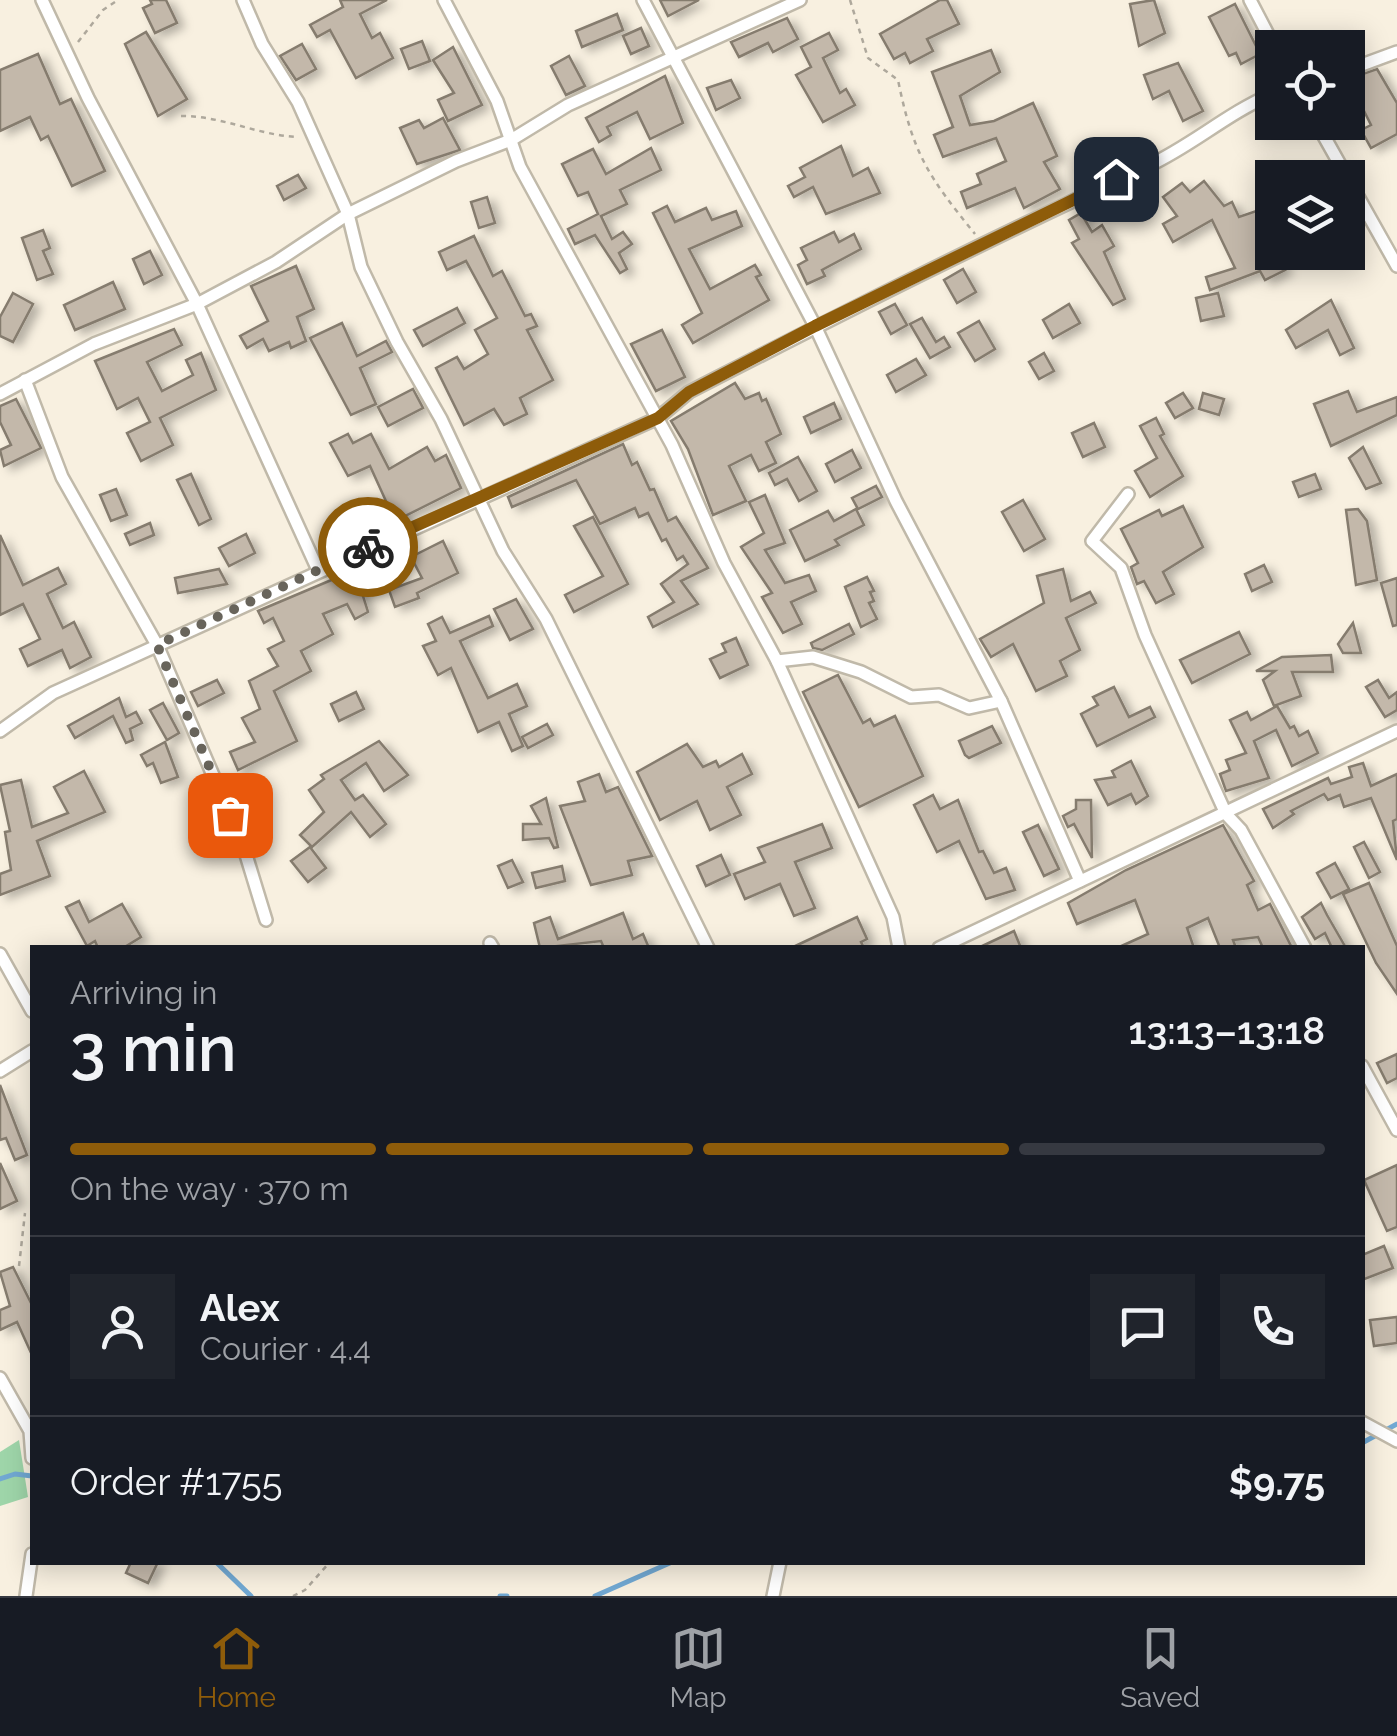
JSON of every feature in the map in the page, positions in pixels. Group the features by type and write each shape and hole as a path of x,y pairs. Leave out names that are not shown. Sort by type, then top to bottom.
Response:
{"street":[{"path":"42,0 198,304 318,570"},
{"path":"242,0 314,137 348,214 361,268 442,419 503,552 546,619 707,945"},
{"path":"444,0 482,68 510,140 570,260 658,418 737,590 777,661 893,918 898,945"},
{"path":"643,0 815,326 896,501 1001,701 1080,881"},
{"path":"0,394 94,344 198,304 276,262 348,214 456,161 510,140 568,105 800,0"},
{"path":"1250,0 1266,30"},
{"path":"1365,64 1397,52"},
{"path":"0,731 53,693 658,418 689,392 815,326 903,286 982,242 1189,145 1228,114 1255,102"},
{"path":"1326,140 1397,266"},
{"path":"25,380 62,476 157,645 243,844 266,920"},
{"path":"1128,494 1092,541 1122,568 1146,634 1226,814 1241,830 1302,945"},
{"path":"777,661 813,657 861,672 911,696 939,695 969,708 1001,701"},
{"path":"945,945 1397,731"},
{"path":"0,954 30,1008"},
{"path":"0,1071 30,1053"},
{"path":"1365,1071 1397,1130"},
{"path":"0,1378 30,1428"},
{"path":"1365,1424 1397,1442"},
{"path":"26,1596 30,1565"},
{"path":"773,1596 780,1565"}],"path":[{"path":"68,56 103,10 118,0"},
{"path":"850,0 868,58 898,80 910,135 926,174 982,242"},
{"path":"182,116 240,122 274,136 314,137"},
{"path":"19,1266 26,1214"},
{"path":"293,1596 305,1590 327,1565"}],"green space":[{"path":"19,1440 28,1497 0,1506 0,1452"}],"building":[{"path":"150,0 166,0 177,23 155,33 143,8 152,4"},
{"path":"340,0 387,0 360,14 372,38 380,33 393,58 356,78 330,30 317,37 310,25 343,7"},
{"path":"660,0 699,0 668,16"},
{"path":"940,0 947,0 959,24 927,39 933,51 910,63 905,53 894,59 880,34"},
{"path":"1154,0 1165,33 1139,46 1130,4"},
{"path":"1235,4 1255,44 1255,57 1241,64 1236,53 1229,56 1209,17"},
{"path":"617,14 623,30 582,47 576,31"},
{"path":"787,18 798,39 773,52 768,43 739,57 731,42"},
{"path":"641,28 649,46 631,54 623,36"},
{"path":"146,32 187,99 158,116 125,44"},
{"path":"829,33 838,50 823,58 840,93 846,89 855,105 823,122 796,75 811,67 801,47"},
{"path":"422,41 430,61 409,69 401,49"},
{"path":"302,44 316,69 296,80 280,56"},
{"path":"453,47 482,105 448,121 438,100 454,93 433,60"},
{"path":"991,50 1000,72 960,96 970,125 994,121 1033,103 1057,156 1044,162 1060,189 1024,208 1015,188 967,208 961,192 981,184 977,174 1006,161 996,138 943,157 934,135 953,127 932,72"},
{"path":"38,54 60,104 71,99 105,171 72,186 48,136 41,140 30,117 0,131 0,70"},
{"path":"569,56 585,86 566,95 551,66"},
{"path":"1178,63 1203,111 1183,121 1169,91 1153,99 1144,75"},
{"path":"1377,69 1397,103 1397,134 1371,148 1365,137 1365,128 1371,125 1365,113 1365,73"},
{"path":"665,76 683,123 650,139 637,112 607,127 611,135 599,142 586,118"},
{"path":"731,80 740,98 716,110 707,88"},
{"path":"443,118 460,150 417,164 400,128 419,120 424,128"},
{"path":"841,146 853,176 868,168 880,193 826,214 813,187 794,197 788,186 805,177 800,168"},
{"path":"651,148 661,170 620,190 627,204 601,216 612,239 623,232 632,244 619,253 627,269 620,273 595,235 575,244 568,229 598,214 588,192 578,196 562,164 593,149 606,174"},
{"path":"1091,156 1100,177 1085,183 1076,163"},
{"path":"298,175 306,188 284,200 277,186"},
{"path":"1204,181 1224,206 1232,202 1239,217 1255,211 1255,270 1285,270 1265,280 1260,271 1210,290 1206,277 1235,268 1212,220 1173,242 1163,224 1177,216 1163,197 1182,183 1190,192"},
{"path":"487,197 495,223 479,228 471,202"},
{"path":"667,206 675,222 706,208 712,220 736,211 742,226 689,249 710,289 755,265 761,275 756,277 769,300 693,343 682,325 702,313 653,213"},
{"path":"1081,213 1092,232 1102,225 1114,246 1104,252 1125,299 1113,305 1072,243 1079,239 1069,220"},
{"path":"43,230 50,248 43,251 53,274 37,280 22,238"},
{"path":"834,232 839,242 854,234 861,249 822,270 825,276 807,284 798,265 807,260 801,248"},
{"path":"474,236 493,276 502,271 525,316 531,314 537,326 527,330 553,380 520,398 527,414 504,425 494,409 464,425 436,368 457,357 464,369 488,354 475,330 497,318 466,261 447,270 439,252"},
{"path":"150,251 162,275 144,284 133,259"},
{"path":"296,266 314,309 297,317 306,341 291,348 289,342 269,351 263,339 247,348 240,336 268,321 251,286"},
{"path":"963,269 976,292 957,303 944,280"},
{"path":"113,282 125,309 75,330 64,305"},
{"path":"13,293 33,304 13,342 0,336 0,317"},
{"path":"1218,293 1224,316 1201,321 1196,298"},
{"path":"1331,300 1354,348 1340,355 1328,330 1296,348 1286,330"},
{"path":"895,304 907,325 891,334 879,312"},
{"path":"1069,304 1080,323 1053,338 1043,320"},
{"path":"457,308 465,323 423,346 414,330"},
{"path":"922,318 936,342 944,337 950,347 930,358 910,324"},
{"path":"979,321 995,349 975,361 958,333"},
{"path":"342,323 357,356 386,341 392,352 360,368 376,404 351,415 310,338"},
{"path":"174,329 182,345 147,362 162,391 193,375 186,360 201,353 216,390 160,418 173,445 141,461 127,433 150,422 138,398 117,409 95,361"},
{"path":"662,330 685,377 656,391 631,344"},
{"path":"1044,353 1054,371 1039,379 1029,362"},
{"path":"916,359 926,375 896,392 887,375"},
{"path":"735,383 745,399 759,393 762,401 766,399 781,434 766,442 776,463 759,471 751,455 729,466 746,501 713,515 688,449 671,421"},
{"path":"413,389 423,408 388,426 378,407"},
{"path":"1348,391 1357,412 1397,397 1397,415 1331,446 1314,404"},
{"path":"1183,393 1193,408 1175,418 1166,403"},
{"path":"1203,393 1224,399 1219,415 1199,409"},
{"path":"16,399 41,448 4,466 0,450 11,445 0,422 0,406"},
{"path":"834,403 841,419 811,433 804,417"},
{"path":"1156,418 1164,434 1160,436 1183,476 1150,497 1135,471 1157,458 1140,426"},
{"path":"1094,423 1105,447 1083,457 1072,433"},
{"path":"348,434 353,443 371,434 389,469 427,447 435,461 446,455 461,488 395,521 370,466 348,476 330,443"},
{"path":"623,444 632,465 637,462 650,490 654,489 668,521 676,517 708,568 681,581 698,604 653,627 648,617 674,602 661,584 688,564 683,556 677,560 666,539 662,541 648,513 639,517 635,508 600,524 576,480 512,507 508,497"},
{"path":"1363,447 1381,483 1366,489 1349,458"},
{"path":"852,450 861,468 835,482 826,464"},
{"path":"798,457 817,491 799,501 787,479 775,485 769,473"},
{"path":"191,474 211,519 199,525 177,480"},
{"path":"1315,474 1321,489 1299,497 1293,482"},
{"path":"876,486 882,497 858,509 852,498"},
{"path":"116,489 127,515 111,521 100,495"},
{"path":"765,495 785,543 765,550 785,583 809,575 816,591 791,602 802,624 783,633 762,597 772,593 741,547 764,533 749,502"},
{"path":"1023,500 1045,539 1024,551 1002,512"},
{"path":"1183,506 1203,547 1163,572 1174,594 1156,603 1144,581 1137,584 1131,567 1138,563 1121,529 1159,510 1162,516"},
{"path":"856,509 864,525 835,540 839,545 805,561 790,530 828,511 834,521"},
{"path":"1358,509 1367,521 1377,580 1356,585 1346,510"},
{"path":"593,517 628,584 574,612 565,595 603,576 574,526"},
{"path":"150,523 154,535 130,545 125,534"},
{"path":"246,534 255,553 229,566 219,548"},
{"path":"0,535 23,585 58,568 66,584 47,594 63,628 74,622 91,657 70,668 62,650 28,666 20,649 40,639 23,604 0,615"},
{"path":"443,541 458,573 417,593 419,598 395,607 389,590 422,578 411,557"},
{"path":"1264,565 1272,582 1252,591 1245,574"},
{"path":"219,569 227,584 178,593 175,578"},
{"path":"1063,569 1071,601 1090,592 1096,603 1066,618 1080,650 1060,661 1067,676 1036,691 1013,644 991,657 980,639 1044,603 1037,576"},
{"path":"348,573 351,580 357,577 368,612 355,619 347,604 323,614 333,634 301,651 311,671 274,691 297,741 238,770 230,752 255,742 242,718 260,709 249,681 278,666 268,649 284,641 273,618 264,623 258,611"},
{"path":"867,577 874,591 870,592 874,601 869,603 877,619 861,627 845,587"},
{"path":"1397,578 1397,625 1393,626 1381,583"},
{"path":"516,599 533,629 510,640 494,609"},
{"path":"489,616 493,626 460,641 488,698 517,684 527,706 509,714 523,746 512,751 499,722 478,732 451,668 438,675 423,646 436,641 428,624 442,617 450,633"},
{"path":"1353,623 1361,653 1343,653 1338,644"},
{"path":"849,624 854,634 822,650 813,648 811,643"},
{"path":"1239,632 1250,654 1192,683 1180,660"},
{"path":"736,638 748,665 720,678 710,659 726,652 722,644"},
{"path":"1331,655 1333,672 1292,672 1301,696 1274,706 1263,680 1275,671 1256,671 1282,657"},
{"path":"838,675 863,723 870,719 874,726 895,716 923,776 859,807 803,692"},
{"path":"217,680 224,693 198,706 191,692"},
{"path":"1378,680 1389,698 1397,692 1397,710 1385,717 1366,687"},
{"path":"1114,687 1129,717 1150,707 1155,717 1097,746 1081,714 1098,705 1093,697"},
{"path":"356,692 364,709 339,721 331,704"},
{"path":"119,698 126,717 136,712 142,723 130,729 133,740 126,743 113,716 75,738 68,726"},
{"path":"163,703 179,733 167,740 150,710"},
{"path":"1277,706 1299,736 1308,731 1318,753 1292,766 1276,730 1254,741 1269,778 1226,791 1220,774 1230,770 1226,760 1246,753 1230,720 1247,712 1251,720"},
{"path":"547,724 553,735 528,748 522,737"},
{"path":"992,726 1001,743 969,758 965,755 959,741"},
{"path":"379,741 408,775 384,791 366,763 341,780 355,800 363,795 386,824 370,837 351,812 312,847 300,835 324,812 309,790 324,779 321,775"},
{"path":"165,742 178,777 161,783 153,763 147,766 141,755"},
{"path":"687,744 703,767 716,761 719,767 742,754 752,774 727,787 741,815 710,830 697,801 660,820 637,772"},
{"path":"1131,761 1148,796 1136,804 1131,794 1108,805 1095,780 1115,777 1112,771"},
{"path":"1363,763 1371,786 1397,774 1397,819 1393,821 1397,860 1371,798 1344,807 1340,795 1328,800 1324,794 1291,811 1294,814 1273,828 1263,809 1328,778 1331,784 1352,777 1349,767"},
{"path":"84,771 105,812 37,841 50,876 0,895 0,874 11,870 5,832 10,831 0,785 21,780 32,827 68,813 54,787"},
{"path":"599,774 606,792 618,787 652,856 628,861 632,875 591,885 560,806 585,801 578,782"},
{"path":"933,795 940,809 958,800 979,852 983,851 994,873 1006,868 1015,890 986,899 959,841 937,852 914,805"},
{"path":"546,798 558,847 554,848 549,838 523,840 523,824 541,824 531,806"},
{"path":"1076,800 1091,800 1092,858 1074,824 1068,827 1063,816 1076,809"},
{"path":"822,824 832,848 795,862 815,908 794,916 780,884 745,899 734,874 765,862 758,848"},
{"path":"1038,825 1059,869 1044,876 1023,832"},
{"path":"1223,825 1254,881 1247,885 1258,910 1270,904 1290,945 1262,945 1258,937 1233,940 1235,945 1219,945 1208,918 1187,928 1193,945 1124,945 1148,934 1135,900 1077,924 1068,903 1126,870"},
{"path":"1364,842 1380,872 1369,878 1354,847"},
{"path":"310,847 326,868 308,882 291,861"},
{"path":"721,855 730,875 706,886 697,866"},
{"path":"512,860 523,882 508,888 498,866"},
{"path":"1335,863 1349,889 1331,898 1317,873"},
{"path":"562,866 565,881 536,888 532,873"},
{"path":"1369,883 1397,946 1397,994 1376,963 1343,894"},
{"path":"79,901 89,922 122,904 141,937 128,945 97,945 95,941 86,945 66,907"},
{"path":"1321,903 1344,945 1331,945 1325,933 1315,939 1302,917"},
{"path":"623,913 633,939 643,934 648,945 603,945 601,941 539,945 534,923 550,917 558,939"},
{"path":"857,917 867,939 862,945 797,945"},
{"path":"1014,931 1020,945 984,945"},
{"path":"1397,1054 1397,1078 1387,1083 1377,1063"},
{"path":"0,1085 27,1155 15,1160 6,1138 0,1140"},
{"path":"0,1163 17,1201 0,1209"},
{"path":"1397,1165 1397,1227 1387,1231 1365,1180"},
{"path":"1384,1246 1393,1268 1365,1279 1365,1254"},
{"path":"13,1267 30,1301 30,1351 17,1322 0,1330 0,1310 10,1306 0,1272"},
{"path":"1397,1317 1397,1343 1374,1346 1370,1320"},
{"path":"130,1565 157,1565 148,1583 126,1573"}],"waterway":[{"path":"1365,1441 1397,1424"},
{"path":"0,1479 15,1474 30,1476"},
{"path":"219,1565 251,1596"},
{"path":"595,1596 665,1565"},
{"path":"500,1596 507,1596"}],"way so far":[{"path":"230,815 157,645 368,547"}],"route":[{"path":"368,547 658,418 689,392 815,326 1116,179"}]}
